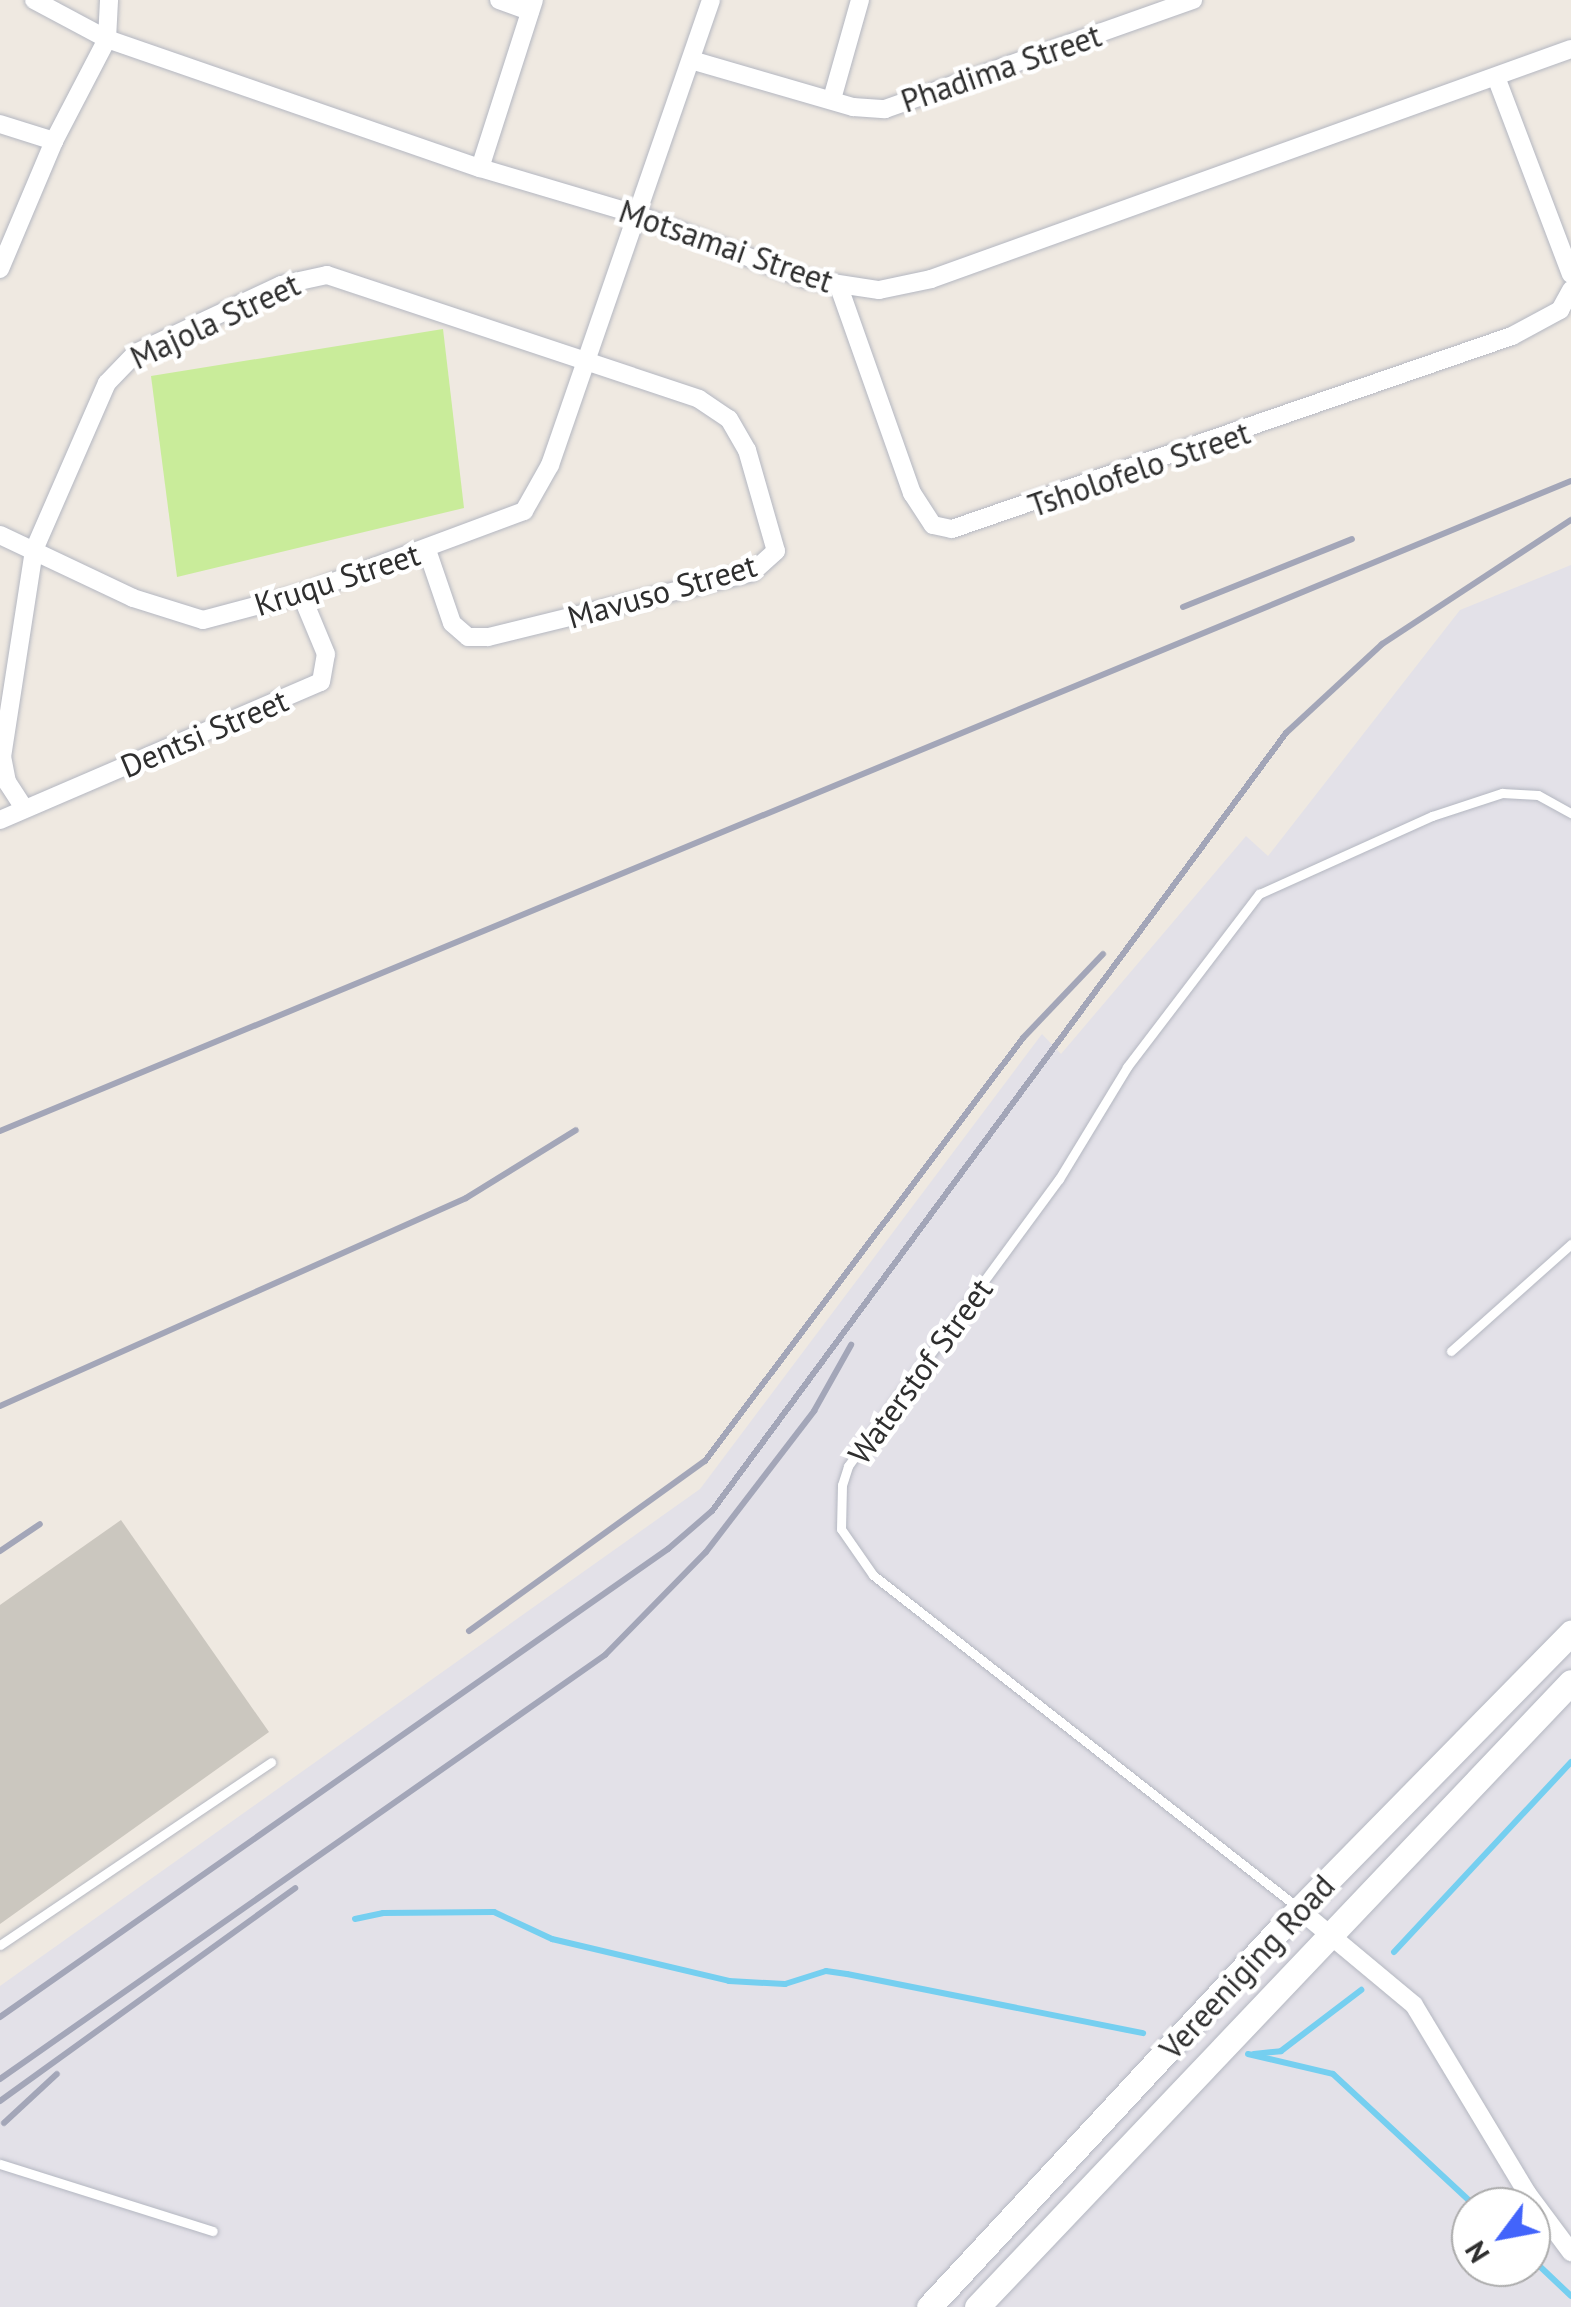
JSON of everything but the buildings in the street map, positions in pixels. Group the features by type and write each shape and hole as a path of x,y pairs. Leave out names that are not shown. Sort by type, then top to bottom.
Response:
{"main road":[{"name":"Vereeniging Road","path":"928,2307 1300,1910 1571,1632"},
{"name":"Vereeniging Road","path":"976,2307 1571,1682"}],"street":[{"name":"Motsamai Street","path":"34,0 107,39 480,168 635,214 839,287 879,290 931,279 1571,48"},
{"path":"0,269 54,141 107,39 109,0"},
{"path":"480,168 532,6 499,0"},
{"name":"Kruqu Street","path":"0,535 180,616 203,620 301,594 524,512 540,490 711,0"},
{"path":"832,99 860,0"},
{"name":"Phadima Street","path":"691,60 871,109 904,104 1193,0"},
{"path":"1496,77 1571,274"},
{"path":"0,124 54,141"},
{"name":"Majola Street","path":"24,808 7,782 2,757 34,550 117,366 281,285 327,274 586,363"},
{"name":"Tsholofelo Street","path":"839,287 912,494 933,525 952,529 1512,336 1560,310 1571,290"},
{"name":"Mavuso Street","path":"427,550 443,607 468,637 753,572 772,560 775,538 761,486 729,419 700,399 586,363"},
{"name":"Dentsi Street","path":"0,820 321,682 326,654 301,594"},
{"name":"Waterstof Street","path":"1300,1910 1414,2005 1441,2041 1527,2193 1571,2252"}],"lane":[{"name":"Waterstof Street","path":"1300,1910 873,1575 841,1530 842,1485 848,1466 1060,1178 1127,1067 1259,894 1416,823 1502,793 1538,795 1571,814"},
{"path":"1450,1351 1571,1244"},
{"path":"0,1945 272,1762"},
{"path":"0,2164 213,2232"}],"shaded area":[{"path":"1571,565 1571,2307 0,2307 0,1986 700,1489 1042,1034 1061,1054 1246,836 1268,856 1460,610"}],"green space":[{"path":"443,329 464,508 177,577 151,376"}],"waterway":[{"path":"1394,1952 1571,1762"},
{"path":"355,1919 383,1913 494,1912 552,1939 729,1981 785,1984 826,1971 1143,2033"},
{"path":"1254,2054 1281,2051 1361,1990"},
{"path":"1248,2054 1333,2074 1454,2187"},
{"path":"1551,2277 1571,2296"}],"railway":[{"path":"0,1131 1571,481"},
{"path":"0,2017 668,1549 712,1511 1286,733 1382,644 1571,520"},
{"path":"1183,607 1352,539"},
{"path":"469,1631 705,1461 1023,1038 1103,954"},
{"path":"0,1406 466,1198 576,1130"},
{"path":"0,2079 605,1655 706,1552 814,1411 851,1345"},
{"path":"0,1551 40,1524"},
{"path":"0,2101 295,1888"},
{"path":"4,2123 57,2074"}]}
